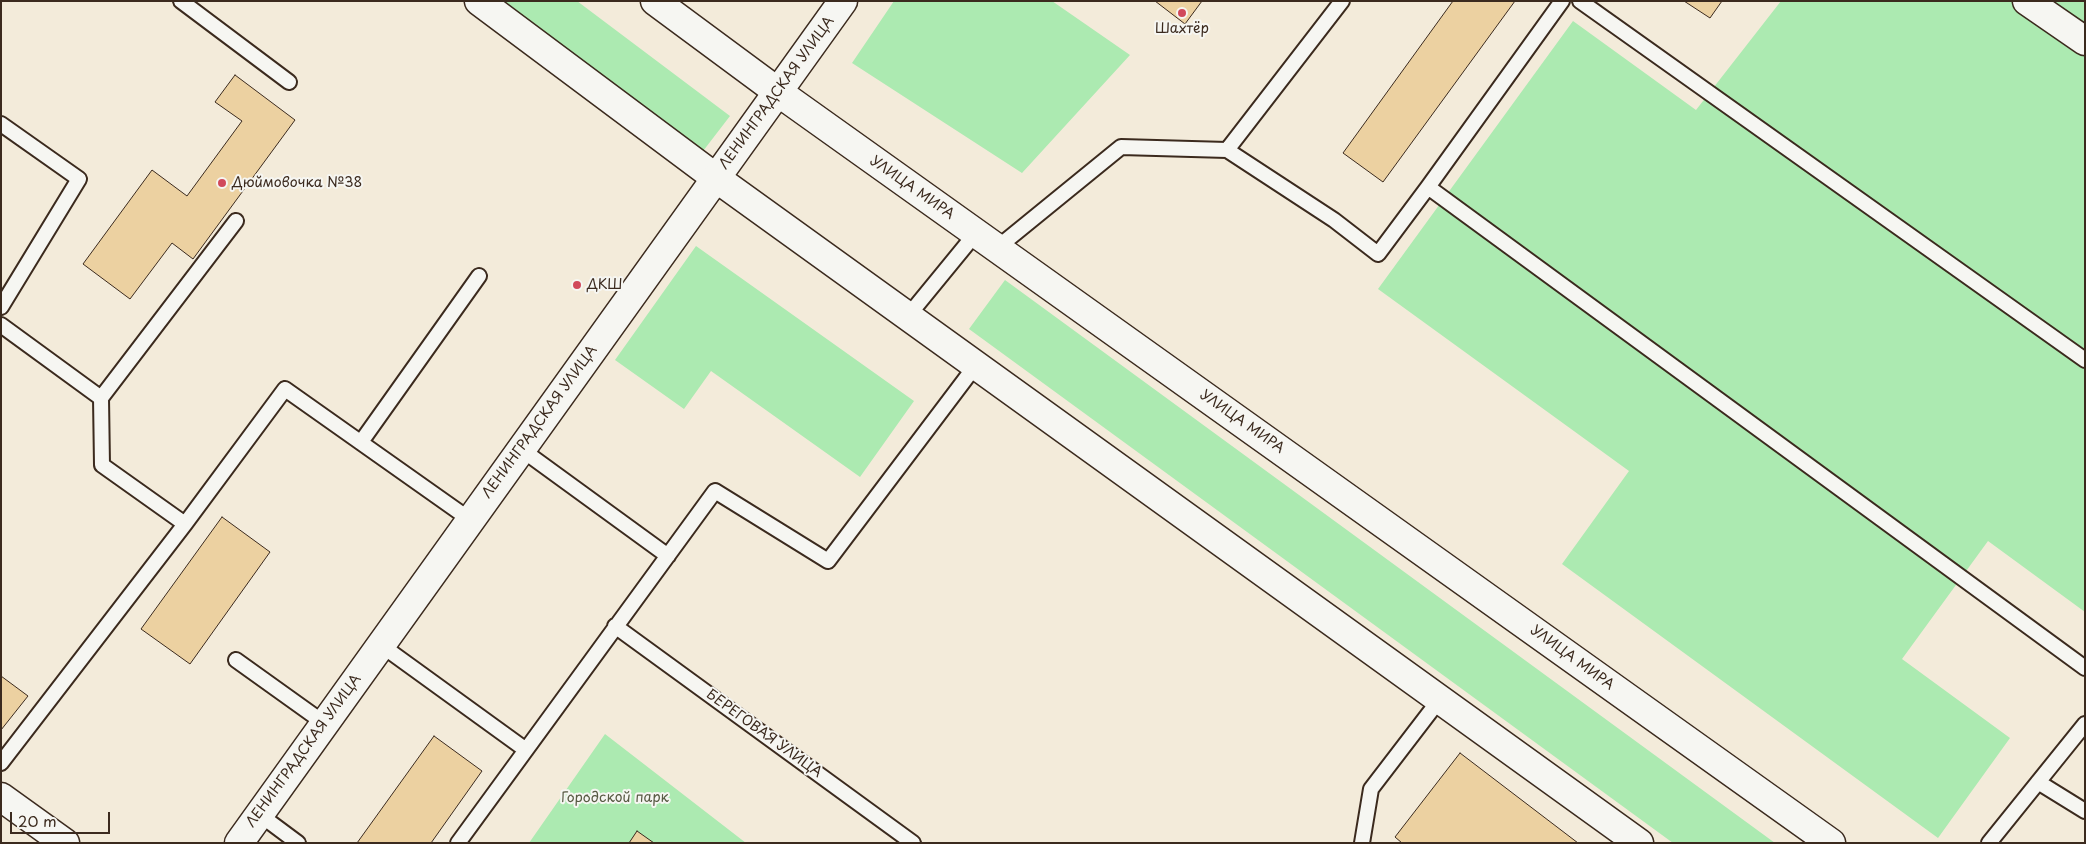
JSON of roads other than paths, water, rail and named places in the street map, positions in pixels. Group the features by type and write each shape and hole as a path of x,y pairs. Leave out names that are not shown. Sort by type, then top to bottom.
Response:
{"main road":[{"path":"479,1 716,178 1639,843"},
{"name":"УЛИЦА МИРА","path":"655,1 778,92 1831,843"},
{"name":"ЛЕНИНГРАДСКАЯ УЛИЦА","path":"238,843 843,1"},
{"path":"2027,1 2085,40"},
{"path":"1,797 50,839"}],"lane":[{"path":"181,1 289,82"},
{"path":"1227,150 1342,1"},
{"path":"908,316 987,240 1121,147 1227,150 1334,220 1378,254 1562,1"},
{"path":"1580,1 2085,360"},
{"path":"1,124 79,179 1,307"},
{"path":"1428,187 2085,668"},
{"path":"185,524 102,464 101,398 236,221"},
{"path":"360,442 480,276"},
{"path":"1,324 101,398"},
{"path":"458,843 715,491 828,562 976,365"},
{"path":"1,763 286,389 469,519"},
{"path":"521,449 668,556"},
{"name":"БЕРЕГОВАЯ УЛИЦА","path":"615,626 913,843"},
{"path":"381,645 526,750"},
{"path":"236,660 324,723"},
{"path":"1362,843 1371,789 1440,699"},
{"path":"1989,843 2085,724"},
{"path":"2038,782 2085,811"},
{"path":"259,814 298,843"}],"place":[{"name":"Шахтёр","path":"1182,13"},
{"name":"Дюймовочка №38","path":"222,183"},
{"name":"ДКШ","path":"577,285"}],"park label":[{"name":"Городской парк","path":"615,798"}]}
